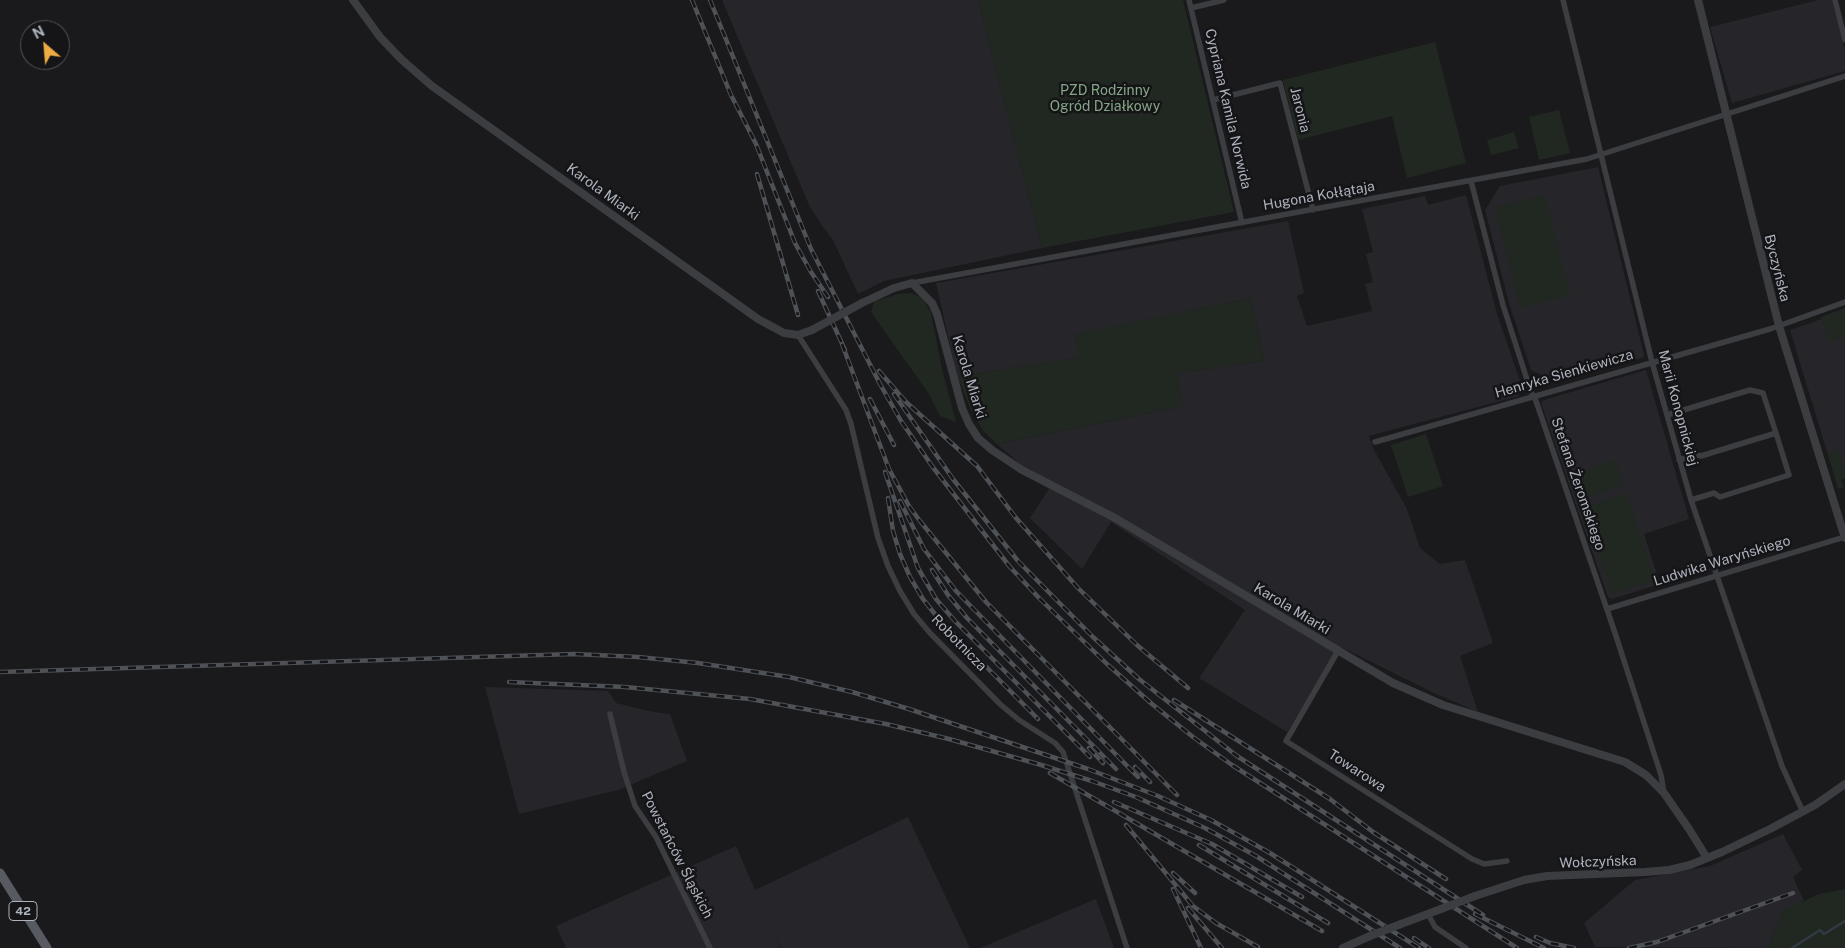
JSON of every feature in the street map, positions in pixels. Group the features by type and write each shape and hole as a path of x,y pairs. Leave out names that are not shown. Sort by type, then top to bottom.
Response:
{"main road":[{"name":"42","path":"0,873 47,948"}],"street":[{"name":"Karola Miarki","path":"353,0 375,31 401,59 432,86 758,319 784,333 798,335"},
{"name":"Cypriana Kamila Norwida","path":"1189,0 1242,223"},
{"path":"1191,8 1224,0"},
{"name":"Marii Konopnickiej","path":"1563,0 1652,362 1691,500 1782,766 1803,812"},
{"name":"Byczyńska","path":"1698,0 1779,326 1845,538"},
{"path":"1835,0 1845,40"},
{"name":"Hugona Kołłątaja","path":"912,283 1471,181 1602,155 1845,76"},
{"name":"Jaronia","path":"1213,100 1280,83 1313,210"},
{"name":"Stefana Żeromskiego","path":"1471,181 1503,305 1607,609 1661,775 1664,793"},
{"name":"Karola Miarki","path":"912,283 932,303 937,314 965,416 978,438 992,450 1022,470 1114,518 1393,683 1443,705 1625,762 1646,775 1664,793 1689,828 1707,858"},
{"path":"798,335 812,330 894,288 912,283"},
{"name":"Henryka Sienkiewicza","path":"1375,442 1779,326 1845,302"},
{"name":"Robotnicza","path":"798,335 846,410 878,538 888,566 914,614 930,633 1001,704 1020,720 1055,743 1063,752 1128,948"},
{"path":"1667,415 1750,390 1763,393 1789,475 1720,497 1714,493 1691,500"},
{"path":"1680,460 1696,455 1701,456 1776,433"},
{"name":"Ludwika Waryńskiego","path":"1607,609 1845,538"},
{"name":"Towarowa","path":"1338,651 1286,741 1472,859 1484,864 1507,861"},
{"name":"Powstańców Śląskich","path":"610,714 624,772 635,806 656,837 710,948"},
{"name":"Wołczyńska","path":"1343,948 1475,896 1524,880 1547,876 1661,871 1690,865 1748,840 1803,812 1845,784"},
{"path":"1428,914 1435,927 1466,948"}],"shaded area":[{"path":"722,0 978,0 1042,248 884,281 858,294 833,240 809,205"},
{"path":"1818,0 1832,0 1845,50 1845,71 1732,103 1710,27"},
{"path":"1598,167 1644,355 1642,358 1556,382 1531,370 1509,303 1485,210 1500,186"},
{"path":"1466,195 1497,314 1520,381 1519,396 1369,436 1373,448 1407,509 1420,548 1440,564 1465,560 1493,643 1460,656 1478,712 1434,693 1341,647 1287,732 1199,678 1245,610 1111,522 1082,569 1030,518 1049,489 997,444 1183,406 1177,373 1264,361 1251,298 1075,335 1080,358 957,376 936,283 1288,221 1304,293 1297,296 1307,326 1372,311 1365,284 1373,282 1366,254 1373,252 1362,209 1425,196 1428,205"},
{"path":"1845,311 1845,478 1836,481 1790,330"},
{"path":"1646,370 1689,519 1644,534 1660,584 1612,599 1608,597 1541,403 1544,400"},
{"path":"485,687 608,691 616,703 670,714 687,761 618,790 519,814"},
{"path":"908,817 970,948 781,948 776,938 780,948 566,948 556,926 736,846 755,890"},
{"path":"1783,834 1802,870 1793,877 1804,901 1783,911 1768,948 1595,947 1584,923 1635,880 1710,866"},
{"path":"1096,899 1114,948 980,948"}],"green space":[{"name":"PZD Rodzinny Ogród Działkowy","path":"978,0 1183,0 1234,212 1042,248"},
{"path":"1435,42 1466,163 1407,178 1392,116 1298,140 1283,80"},
{"path":"1559,110 1570,153 1539,160 1529,117"},
{"path":"1514,132 1519,148 1491,155 1487,140"},
{"path":"1545,195 1570,295 1520,308 1495,207"},
{"path":"911,293 923,298 931,313 942,369 956,422 940,416 929,394 871,312 874,302 897,294"},
{"path":"1251,298 1264,361 1178,373 1183,406 997,444 984,432 971,410 957,376 1079,358 1075,334"},
{"path":"1845,308 1845,337 1829,342 1821,317"},
{"path":"1426,434 1443,486 1408,497 1391,445"},
{"path":"1838,450 1845,478 1841,480 1844,487 1838,489 1828,453"},
{"path":"1615,460 1624,485 1585,498 1577,473"},
{"path":"1627,493 1655,580 1612,594 1584,507"},
{"path":"1845,889 1845,948 1768,948 1783,911 1819,894"}],"waterway":[{"path":"1792,948 1820,930 1824,934 1845,921"}],"railway":[{"path":"692,0 731,95 756,144 795,243 828,297"},
{"path":"710,0 811,249 880,384 901,421 932,466 1010,567 1108,665 1193,737 1232,765 1517,948"},
{"path":"757,174 798,315"},
{"path":"818,291 845,350"},
{"path":"842,344 889,469 909,506 920,521 986,602 1177,795"},
{"path":"879,371 906,402 977,466 1016,518 1078,588 1138,646 1188,688"},
{"path":"894,394 953,479 1018,561 1093,637 1139,679 1237,756 1483,915"},
{"path":"870,399 894,445"},
{"path":"885,472 918,568 936,599 955,621 1090,757"},
{"path":"888,498 893,531 900,554 910,577 923,599 938,618 1038,719"},
{"path":"900,501 924,549 956,591 1138,777"},
{"path":"932,570 948,595 967,618 1116,769"},
{"path":"0,672 574,654 638,657 698,663 789,677 852,692 909,709 1088,769 1158,796 1211,820 1270,853 1419,948"},
{"path":"509,682 625,687 750,699 886,724 949,739 1038,764 1136,797 1205,828 1256,856 1400,948"},
{"path":"1174,700 1330,799 1373,832 1446,879"},
{"path":"1089,748 1103,763"},
{"path":"1135,767 1150,782"},
{"path":"1050,773 1322,931"},
{"path":"1114,802 1212,844 1302,897"},
{"path":"1126,825 1193,906 1216,923 1258,947"},
{"path":"1199,845 1328,923"},
{"path":"1173,873 1195,893"},
{"path":"1173,889 1201,948"},
{"path":"1629,948 1657,942 1793,893"},
{"path":"1188,908 1222,948"},
{"path":"1475,914 1544,948"},
{"path":"1536,937 1550,943 1574,948"},
{"path":"1414,938 1429,948"}]}
